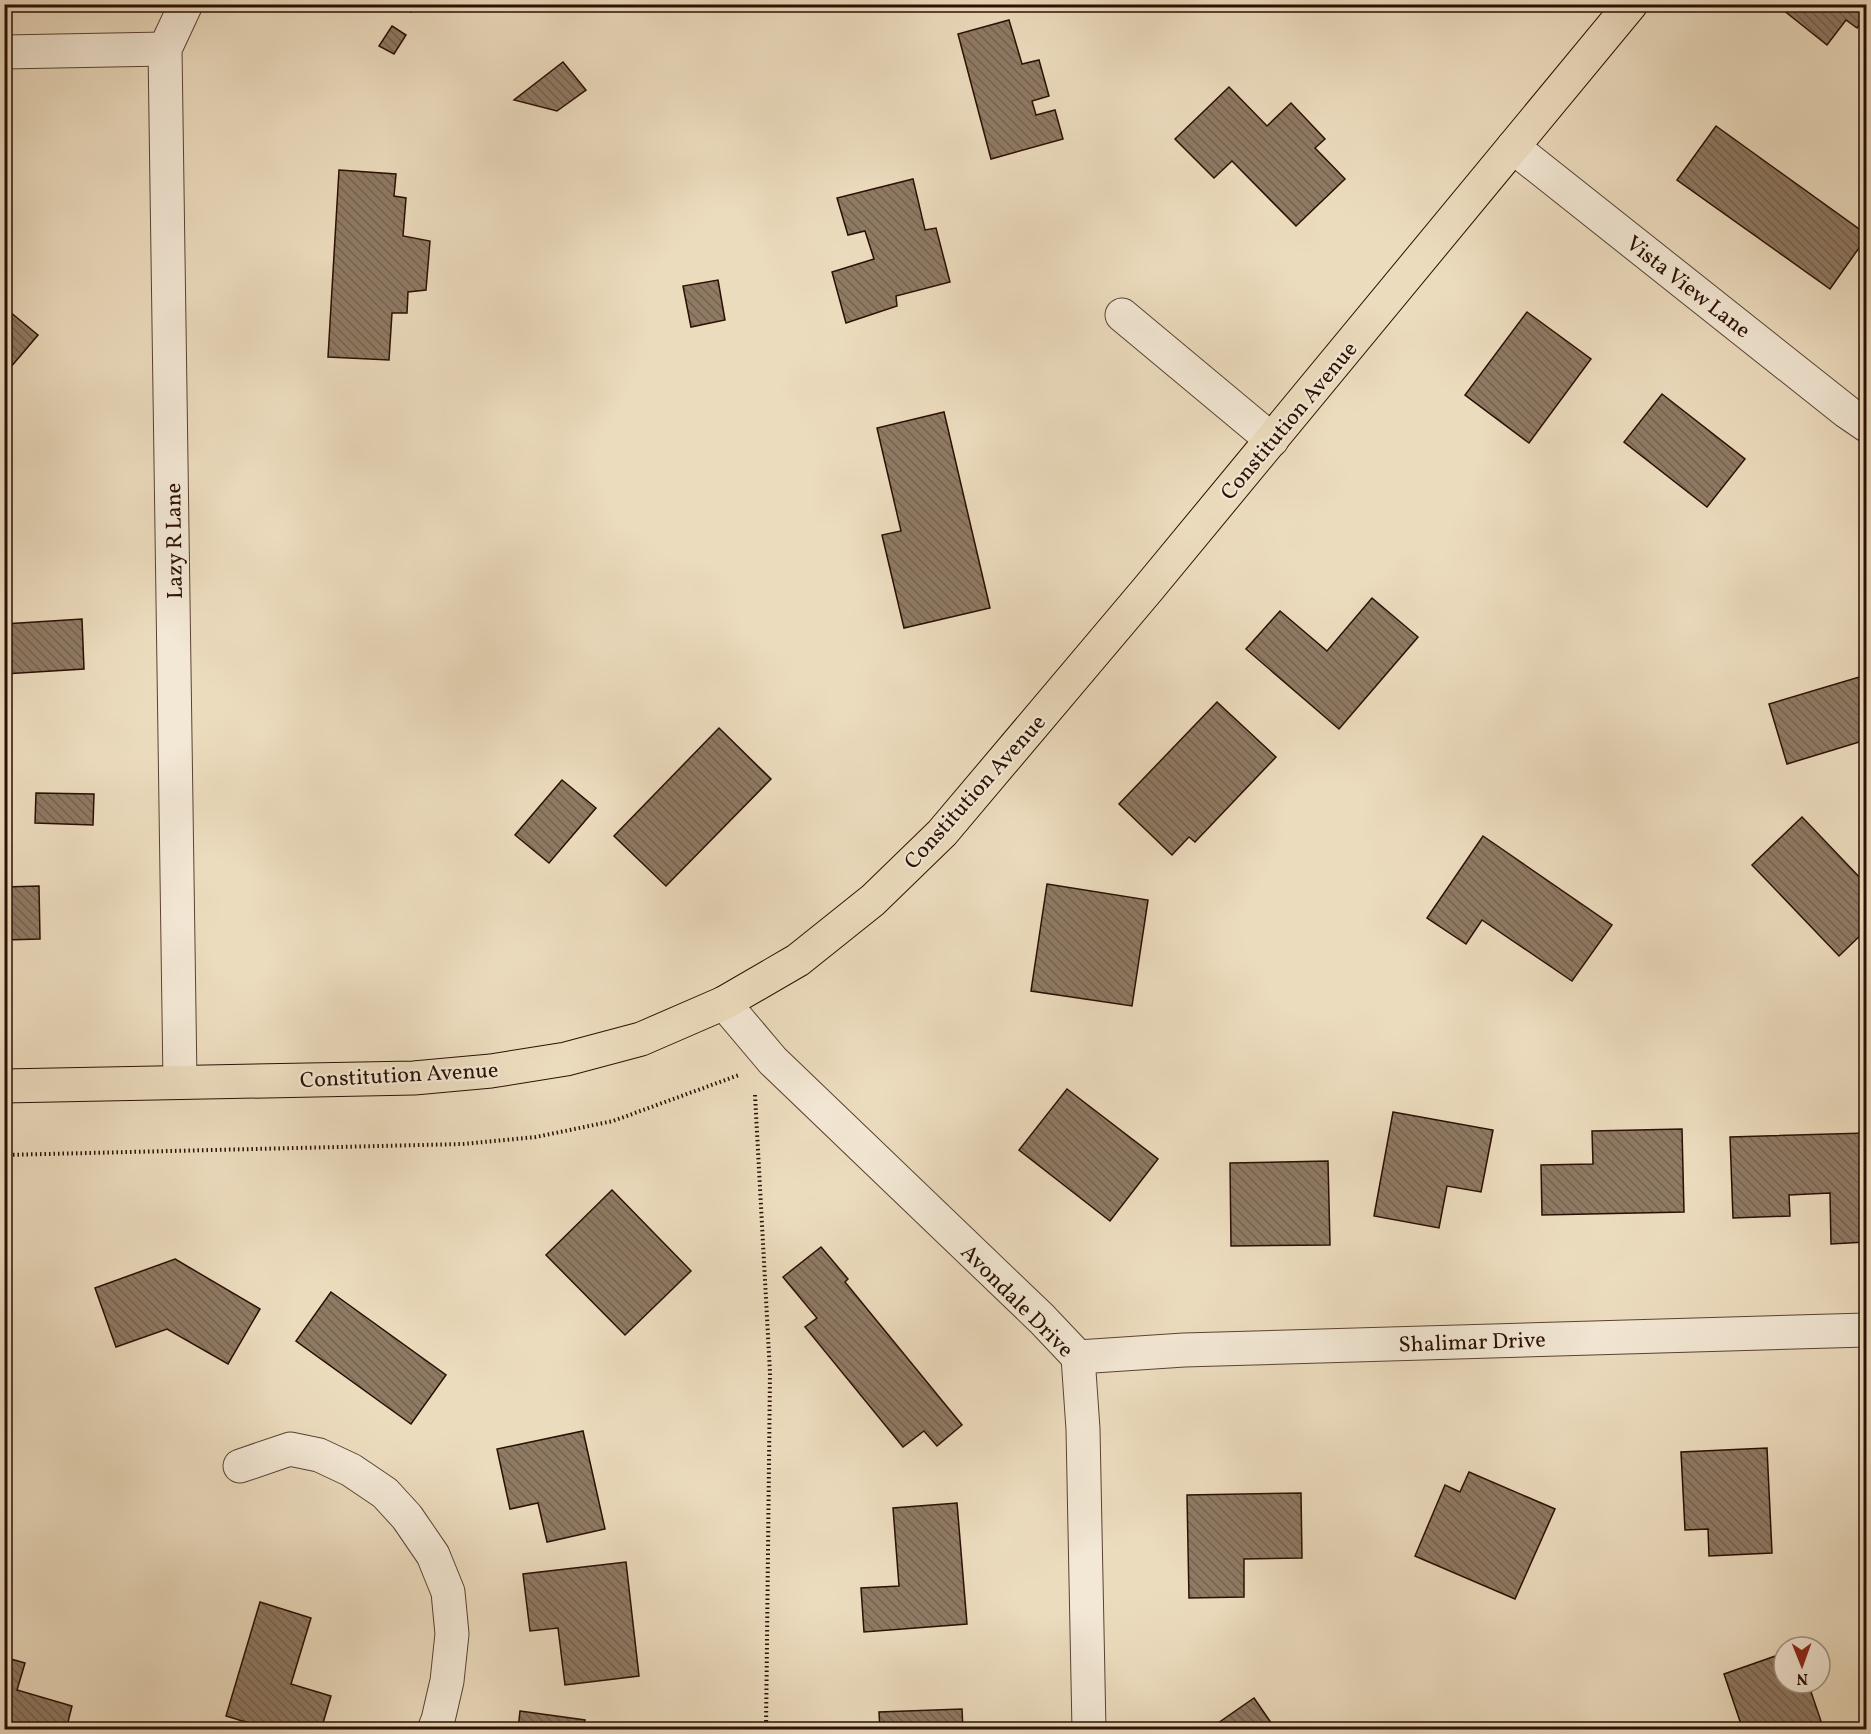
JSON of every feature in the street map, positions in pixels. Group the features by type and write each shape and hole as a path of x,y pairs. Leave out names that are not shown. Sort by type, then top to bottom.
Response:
{"main road":[{"name":"Constitution Avenue","path":"4,1086 414,1078 491,1071 566,1059 641,1039 724,1003 798,960 873,900 942,833 1272,440 1631,4"}],"street":[{"name":"Lazy R Lane","path":"180,1082 165,49 186,4"},
{"path":"4,52 165,49"},
{"name":"Vista View Lane","path":"1513,147 1866,425"},
{"path":"1122,315 1272,440"},
{"name":"Avondale Drive","path":"724,1003 764,1065 1042,1319 1078,1357 1083,1429 1089,1730"},
{"name":"Shalimar Drive","path":"1078,1357 1184,1350 1866,1330"},
{"path":"240,1466 290,1449 319,1455 351,1470 385,1493 407,1517 433,1555 448,1592 452,1634 447,1681 434,1730"}],"path":[{"path":"4,1155 463,1144 536,1137 613,1121 764,1065 770,1373 766,1730"}],"building":[{"path":"401,4 417,4 411,12"},
{"path":"1785,4 1866,4 1866,16 1857,28 1846,20 1827,45 1782,9"},
{"path":"1009,20 1022,64 1039,60 1049,96 1032,101 1036,115 1055,110 1063,139 991,159 958,34"},
{"path":"392,26 406,35 394,54 379,46"},
{"path":"563,62 586,90 557,111 514,100"},
{"path":"1229,87 1267,126 1291,103 1325,139 1315,148 1345,179 1296,226 1232,161 1214,178 1175,139"},
{"path":"1716,126 1866,234 1866,238 1830,289 1677,180"},
{"path":"339,170 396,174 394,196 406,198 403,236 430,241 426,290 408,292 407,313 392,313 389,360 328,357"},
{"path":"913,179 925,230 936,228 950,282 896,296 897,306 846,323 832,272 874,259 865,231 848,235 837,198"},
{"path":"718,280 725,320 691,327 683,286"},
{"path":"4,307 38,335 4,375"},
{"path":"1527,312 1591,359 1529,443 1465,395"},
{"path":"1662,394 1745,459 1707,507 1624,442"},
{"path":"944,412 990,608 904,628 882,535 901,531 877,428"},
{"path":"1372,598 1418,637 1339,729 1246,649 1280,611 1327,651"},
{"path":"82,619 84,669 4,674 4,624"},
{"path":"1866,675 1866,740 1787,764 1769,704"},
{"path":"1217,702 1276,757 1195,842 1189,837 1172,855 1119,804"},
{"path":"719,728 771,779 666,886 614,836"},
{"path":"562,780 596,808 549,863 515,835"},
{"path":"36,793 94,794 93,825 35,823"},
{"path":"1802,817 1866,884 1866,930 1839,956 1752,865"},
{"path":"1483,836 1612,925 1572,981 1482,920 1466,944 1427,918"},
{"path":"1047,884 1148,900 1132,1006 1031,991"},
{"path":"39,886 40,939 4,940 4,887"},
{"path":"1067,1089 1158,1159 1110,1221 1019,1150"},
{"path":"1393,1112 1493,1130 1481,1192 1447,1186 1439,1228 1374,1216"},
{"path":"1682,1129 1684,1212 1542,1215 1541,1165 1593,1164 1592,1131"},
{"path":"1866,1133 1866,1242 1831,1244 1830,1193 1789,1195 1790,1216 1733,1218 1730,1137"},
{"path":"1328,1161 1330,1245 1231,1246 1230,1163"},
{"path":"612,1190 691,1271 625,1335 546,1255"},
{"path":"821,1247 848,1279 845,1282 962,1425 937,1446 924,1431 903,1447 805,1327 817,1318 783,1277"},
{"path":"175,1259 260,1309 228,1364 167,1329 116,1347 95,1288"},
{"path":"331,1292 446,1375 411,1424 296,1341"},
{"path":"583,1431 605,1529 547,1542 538,1503 510,1509 497,1449"},
{"path":"1767,1448 1772,1553 1709,1556 1708,1529 1685,1530 1681,1452"},
{"path":"1469,1472 1555,1509 1515,1599 1415,1556 1445,1485 1460,1492"},
{"path":"1301,1493 1302,1558 1244,1559 1244,1597 1189,1598 1187,1495"},
{"path":"957,1503 967,1624 864,1632 861,1588 899,1586 893,1508"},
{"path":"626,1562 639,1676 565,1685 558,1628 530,1631 523,1574"},
{"path":"260,1602 311,1618 291,1684 331,1696 321,1730 272,1730 226,1716"},
{"path":"4,1657 25,1663 17,1690 72,1706 66,1730 4,1730"},
{"path":"1772,1657 1772,1695 1812,1695 1824,1730 1743,1730 1724,1674"},
{"path":"1254,1698 1276,1730 1208,1730"},
{"path":"962,1709 963,1730 880,1730 879,1712"},
{"path":"520,1711 585,1720 584,1730 518,1730"}]}
